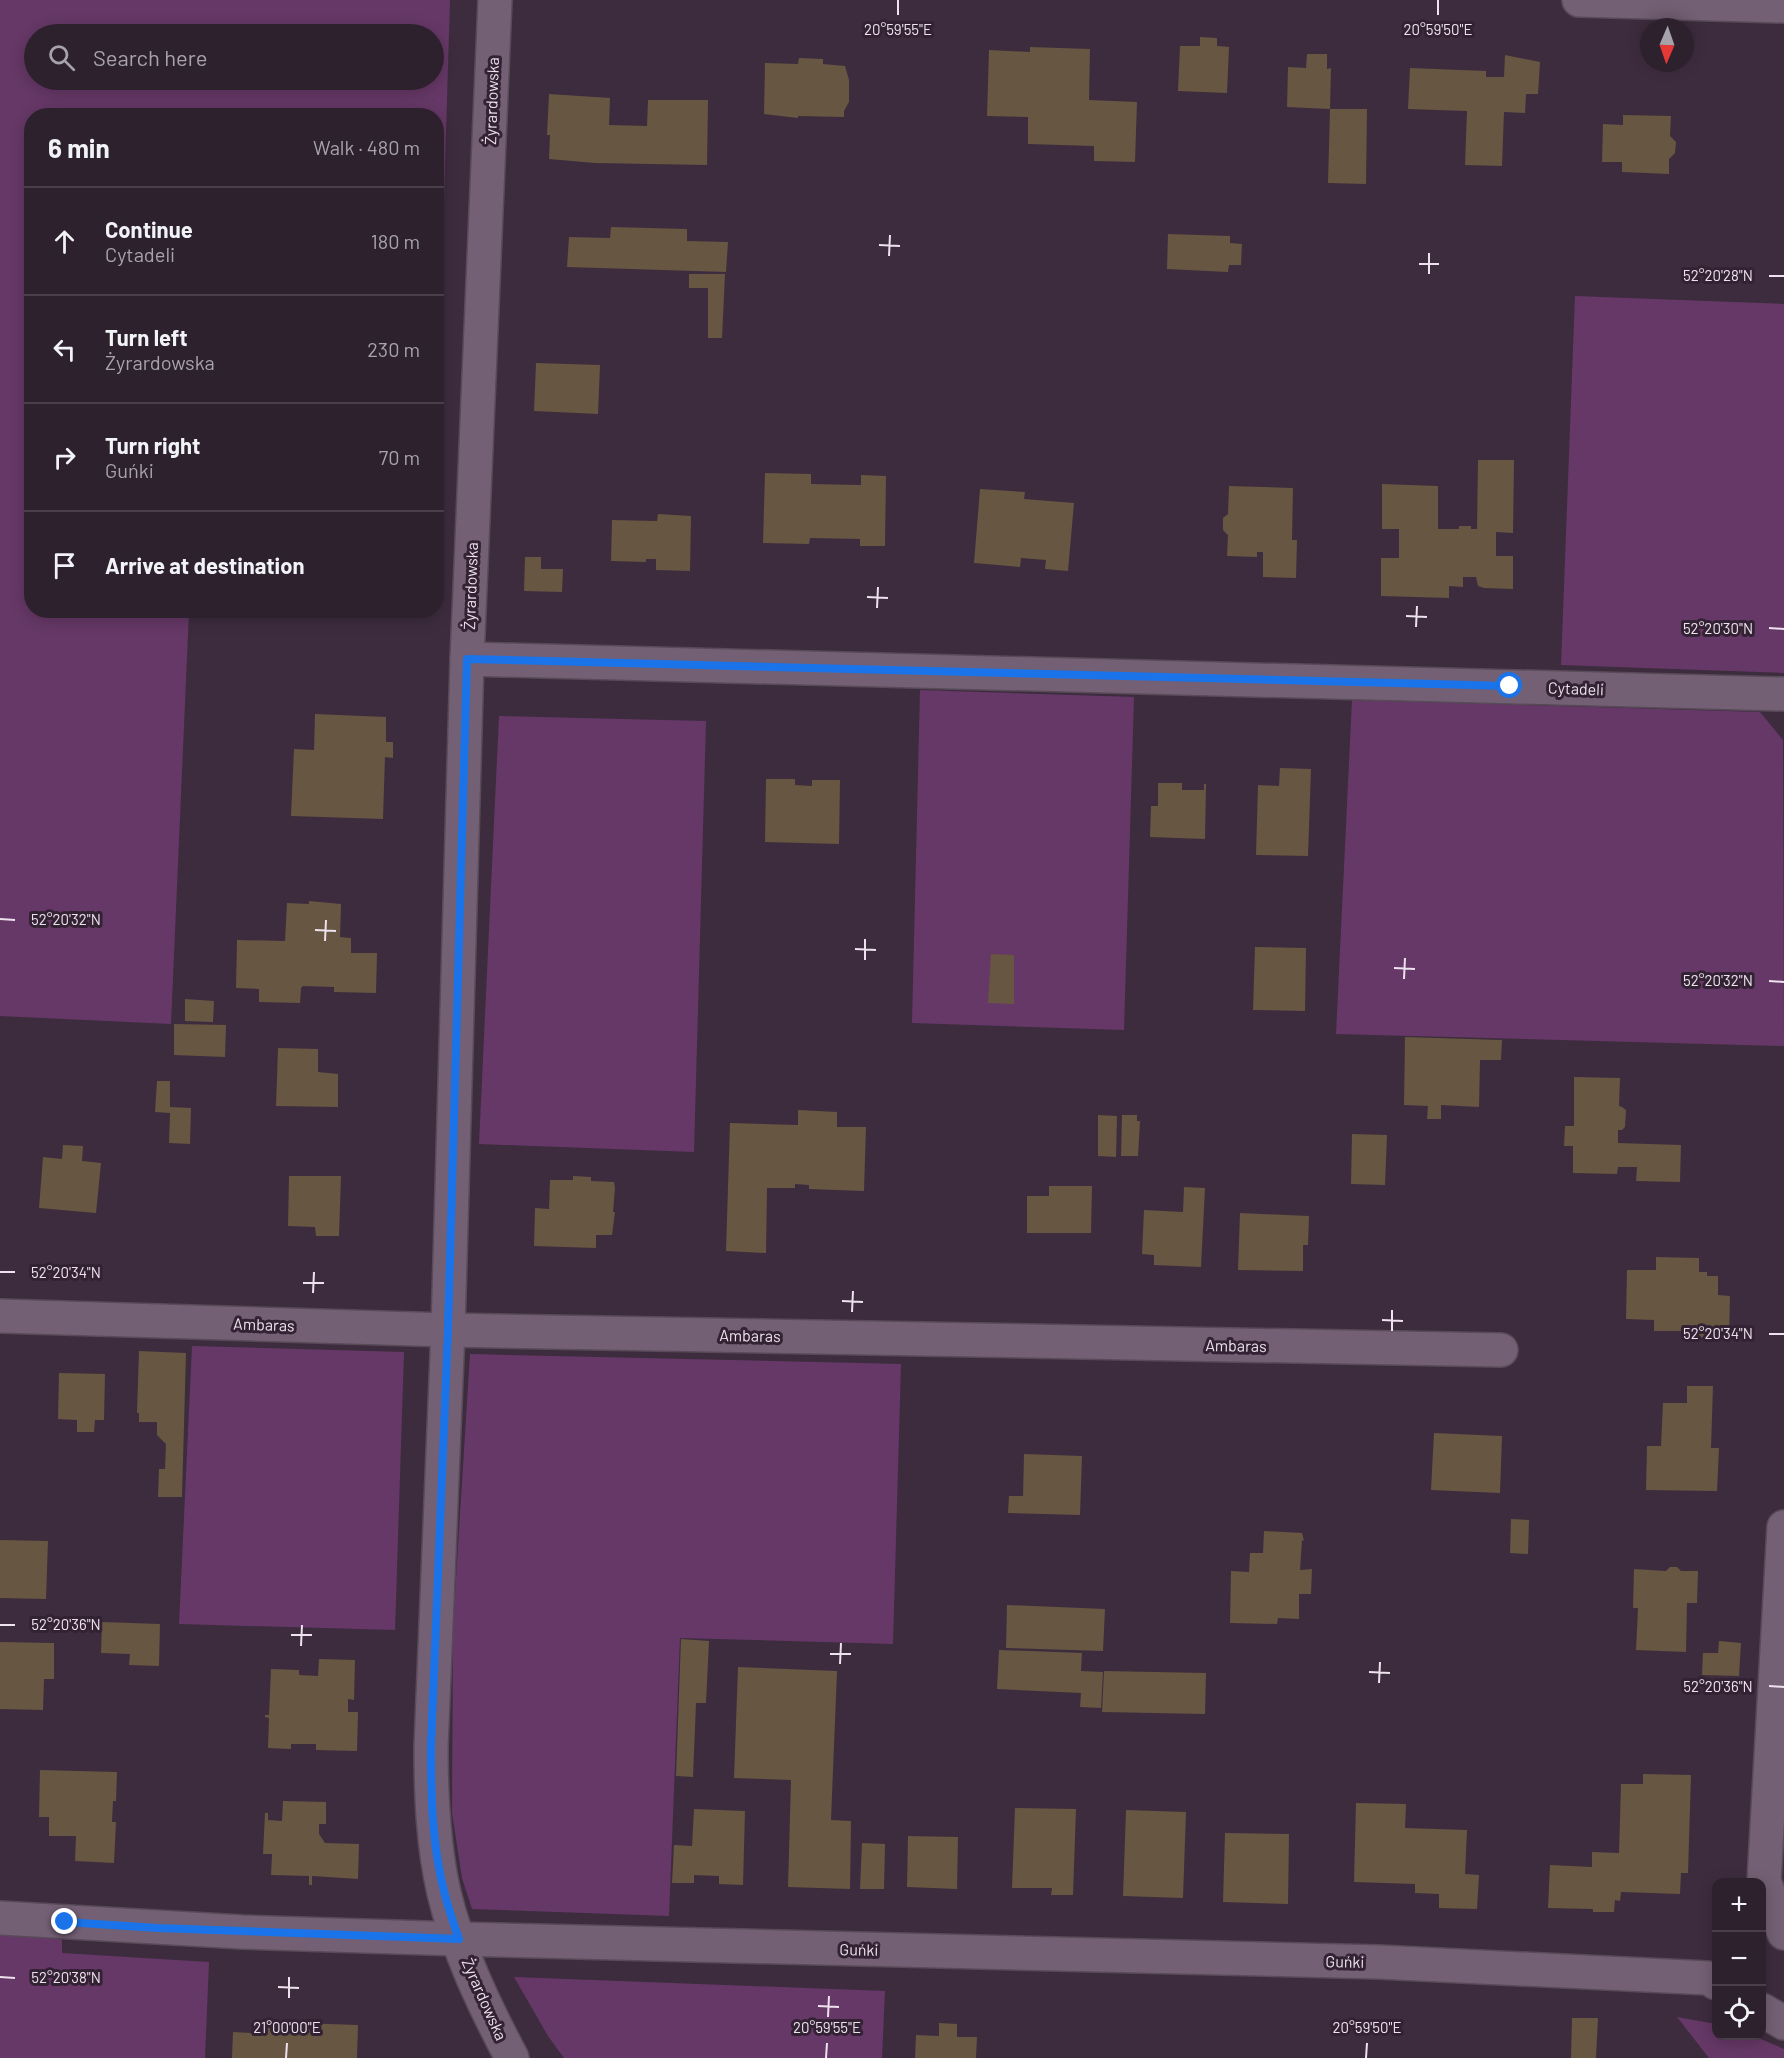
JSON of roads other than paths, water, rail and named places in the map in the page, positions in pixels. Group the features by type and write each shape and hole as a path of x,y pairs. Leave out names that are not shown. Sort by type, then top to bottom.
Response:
{"street":[{"name":"Żyrardowska","path":"495,0 467,659 448,1330 431,1734 431,1794 436,1845 445,1894 481,1998 512,2058"},
{"path":"1579,0 1784,6"},
{"name":"Cytadeli","path":"467,659 1784,694"},
{"name":"Ambaras","path":"0,1316 448,1330 1501,1350"},
{"path":"1784,1527 1764,1881 1784,1933"},
{"name":"Guńki","path":"0,1918 157,1928 459,1939 1379,1962 1708,1978 1712,1980"},
{"path":"1766,2013 1784,2023"}]}
